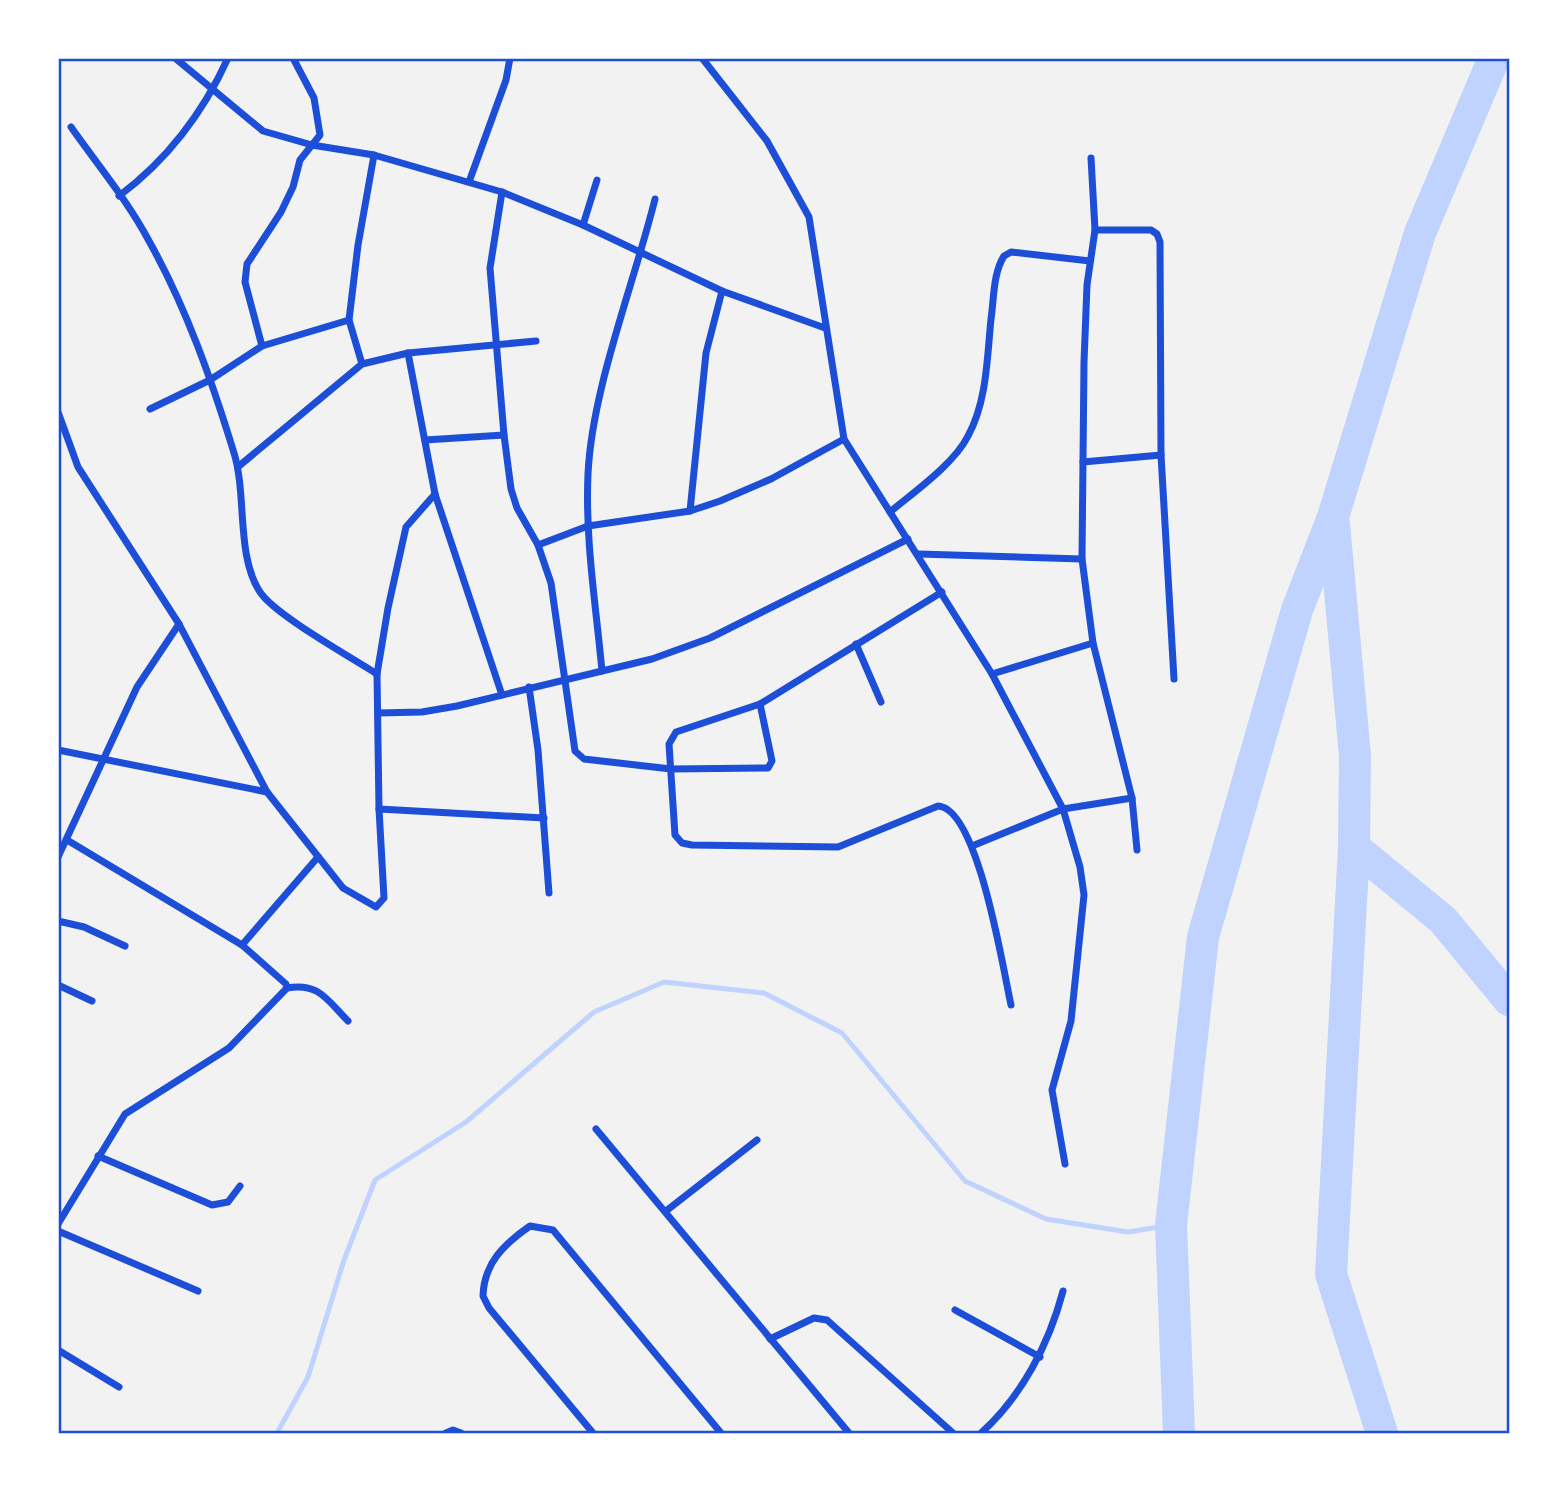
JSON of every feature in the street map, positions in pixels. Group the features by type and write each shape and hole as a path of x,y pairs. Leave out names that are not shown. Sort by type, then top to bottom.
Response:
{"street":[{"path":"175,58 262,131 312,145 374,155 502,192 583,225 722,291 825,328"},
{"path":"119,197 148,175 168,153 213,92 228,58"},
{"path":"262,346 245,282 247,264 281,212 293,187 300,160 320,135 314,98 293,58"},
{"path":"469,182 506,80 510,58"},
{"path":"702,58 767,141 809,217 844,439 919,554 992,674 1063,809 1080,867 1084,895 1071,1021 1052,1090 1065,1164"},
{"path":"71,127 148,238 171,283 239,466 252,578 262,596 299,624 377,674"},
{"path":"362,364 349,320 358,245 374,155"},
{"path":"1091,158 1095,230 1090,261 1082,559 1093,643 1132,798 1137,850"},
{"path":"583,225 597,180"},
{"path":"502,192 491,268 494,345 504,435 514,498 538,545 551,583 578,756 671,769 768,768 772,761 760,704"},
{"path":"602,671 588,526 588,473 594,427 655,199"},
{"path":"1095,230 1150,230 1157,234 1160,242 1161,455 1174,679"},
{"path":"890,512 943,465 967,439 976,419 982,396 996,279 1004,256 1011,252 1090,261"},
{"path":"690,511 706,353 722,291"},
{"path":"150,409 209,380 262,346 349,320"},
{"path":"239,466 362,364 408,353 536,341"},
{"path":"408,353 435,494 502,695"},
{"path":"58,412 78,467 179,624 267,792 343,888 376,906 384,898 379,809 377,674 387,608 406,527 435,494"},
{"path":"425,440 504,435"},
{"path":"538,545 588,526 690,511 771,479 844,439"},
{"path":"1083,462 1161,455"},
{"path":"377,713 422,712 652,659 710,638 908,539"},
{"path":"919,554 1082,559"},
{"path":"942,592 760,704 676,732 669,744 675,835 682,843 692,845 838,847 938,806 953,811 972,846 986,891 1011,1005"},
{"path":"58,857 137,687 179,624"},
{"path":"992,674 1093,643"},
{"path":"856,644 880,702"},
{"path":"529,687 544,818 549,893"},
{"path":"58,750 267,792"},
{"path":"972,846 1063,809 1132,798"},
{"path":"379,809 544,818"},
{"path":"67,840 243,945 285,984 286,988"},
{"path":"243,945 318,857"},
{"path":"58,921 85,927 125,946"},
{"path":"58,985 92,1001"},
{"path":"58,1224 125,1114 229,1048 286,988 304,985 320,993 348,1021"},
{"path":"596,1129 849,1433"},
{"path":"666,1212 757,1140"},
{"path":"99,1156 212,1205 228,1202 240,1186"},
{"path":"593,1433 489,1308 483,1296 483,1284 490,1266 504,1244 530,1226 553,1230 721,1433"},
{"path":"58,1231 198,1291"},
{"path":"981,1433 993,1422 1040,1357 1063,1291"},
{"path":"955,1310 1040,1357"},
{"path":"770,1339 814,1318 827,1320 953,1433"},
{"path":"58,1350 119,1387"},
{"path":"446,1432 453,1430 461,1433"}],"waterway":[{"path":"1179,1433 1171,1225 1203,937 1297,610 1333,517 1420,233 1494,58"},
{"path":"1334,524 1355,756 1354,847 1331,1274 1382,1433"},
{"path":"1354,847 1443,920 1509,1000"},
{"path":"277,1433 308,1377 344,1260 375,1180 466,1122 594,1012 664,982 764,993 842,1033 965,1181 1046,1219 1128,1232 1171,1225"}]}
